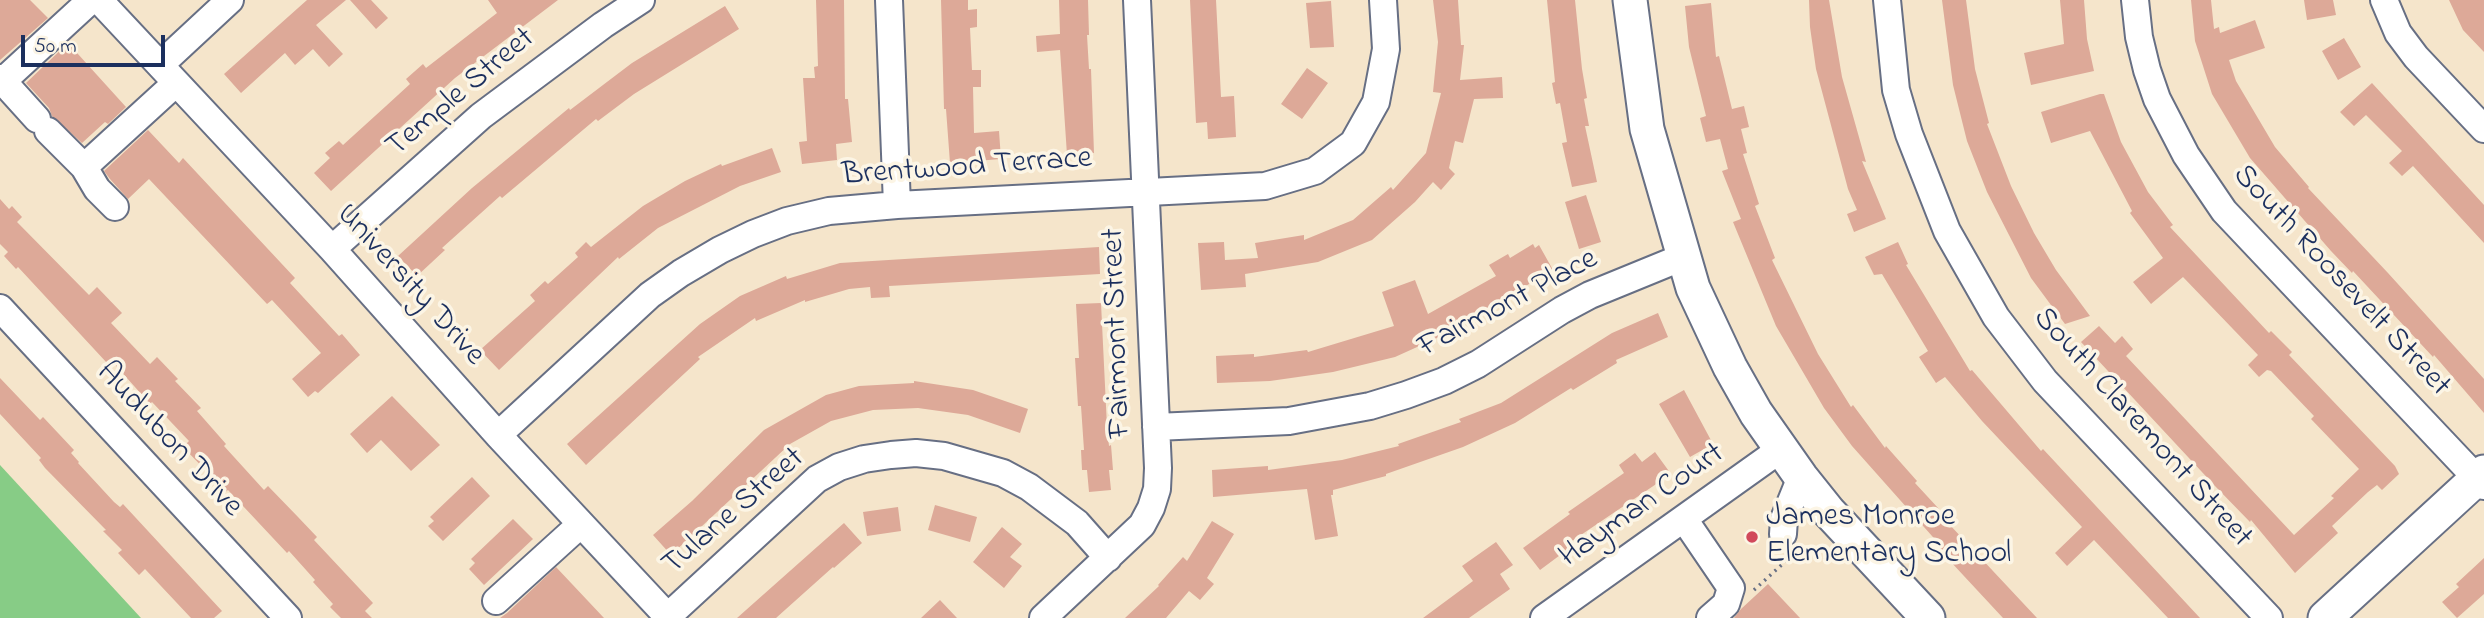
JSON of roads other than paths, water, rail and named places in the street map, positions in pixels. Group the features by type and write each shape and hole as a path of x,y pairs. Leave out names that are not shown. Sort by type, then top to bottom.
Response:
{"main road":[{"path":"1630,0 1647,129 1693,288 1730,368 1756,413 1801,477 1829,512 1928,618"},
{"path":"2325,618 2482,479"}],"street":[{"path":"90,0 2,80 84,167 97,189 115,207"},
{"name":"University Drive","path":"99,0 332,249 498,435 668,617"},
{"path":"84,167 230,0"},
{"name":"Temple Street","path":"332,249 481,116 603,24 641,0"},
{"path":"889,0 897,205"},
{"name":"Fairmont Street","path":"1043,618 1142,525 1157,489 1138,0"},
{"name":"Brentwood Terrace","path":"498,435 650,295 720,250 787,221 829,211 897,205 1265,186 1315,171 1353,143 1376,103 1386,48 1383,0"},
{"name":"South Claremont Street","path":"1886,0 1896,90 1909,134 1947,230 1976,284 2020,350 2045,381 2269,618"},
{"name":"South Roosevelt Street","path":"2135,0 2142,48 2157,99 2186,155 2217,202 2250,242 2482,479"},
{"path":"2384,0 2398,33 2416,57 2484,129"},
{"name":"Fairmont Place","path":"1156,427 1289,421 1370,406 1406,395 1478,365 1562,310 1590,295 1683,257"},
{"name":"Audubon Drive","path":"0,308 288,618"},
{"name":"Hayman Court","path":"1544,618 1781,450"},
{"name":"Tulane Street","path":"668,617 817,479 851,463 891,455 916,453 944,456 1003,473 1029,487 1077,523 1108,558"},
{"path":"1785,547 1784,519 1801,477"},
{"path":"1684,519 1731,588 1726,604 1710,618"},
{"path":"496,601 581,524"}],"place":[{"name":"James Monroe Elementary School","path":"1752,537"}]}
